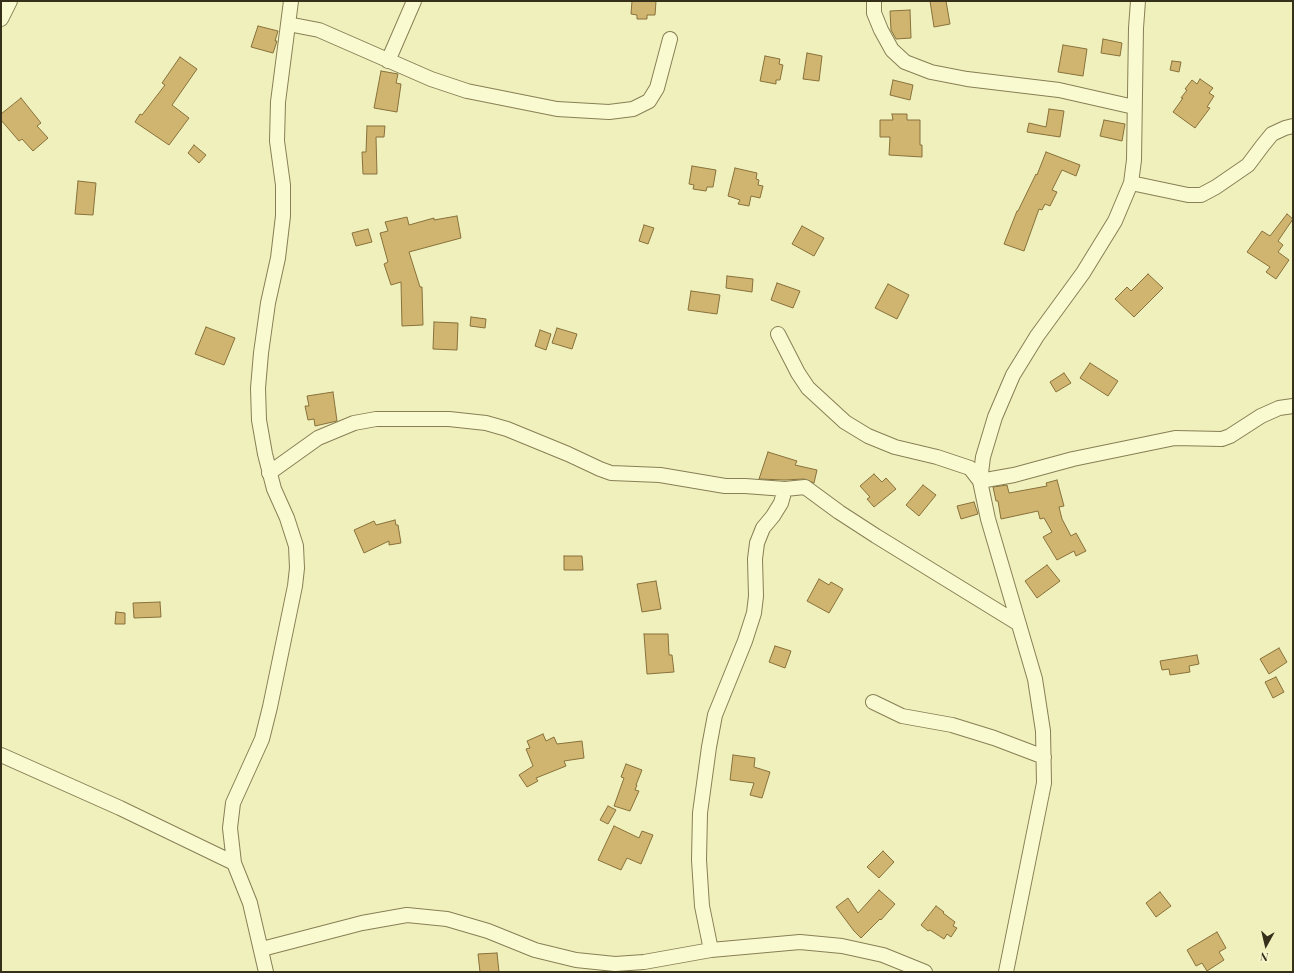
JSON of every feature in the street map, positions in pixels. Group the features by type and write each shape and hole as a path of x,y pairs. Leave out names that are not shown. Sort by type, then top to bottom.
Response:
{"street":[{"path":"1,19 10,1"},
{"path":"266,972 262,949 250,903 234,863 230,828 233,803 262,739 295,586 297,568 296,546 269,473 259,420 258,388 267,310 278,258 283,216 283,186 277,141 278,102 291,1"},
{"path":"388,61 414,1"},
{"path":"874,1 874,13 881,30 892,50 905,62 931,72 967,80 1059,90 1134,107"},
{"path":"1006,972 1044,783 1043,731 1035,679 988,519 980,481 983,458 995,417 1013,375 1036,336 1083,273 1115,221 1131,183 1134,160 1134,107 1138,1"},
{"path":"288,24 319,30 431,79 467,91 557,109 609,112 633,109 649,101 657,88 670,39"},
{"path":"1131,183 1188,195 1201,195 1216,187 1248,165 1272,134 1293,126"},
{"path":"778,334 798,373 808,388 845,422 868,436 895,447 938,457 970,468 980,481"},
{"path":"980,481 1014,475 1073,459 1175,438 1222,439 1230,436 1261,416 1279,408 1293,406"},
{"path":"269,473 318,438 354,423 376,419 449,419 486,422 568,454 600,470 660,475 725,486 784,489 805,487 839,512 876,536 1019,624"},
{"path":"711,950 702,906 699,860 700,813 709,747 715,715 745,641 754,613 756,596 755,558 757,543 764,528 781,503 784,489"},
{"path":"873,702 902,716 952,725 994,738 1044,757"},
{"path":"1,755 120,808 234,863"},
{"path":"262,949 362,923 407,915 447,919 488,931 535,950 584,961 615,964 644,962 711,950 800,942 842,946 883,955 925,972"}],"building":[{"path":"632,1 656,1 655,15 647,15 647,19 637,19 637,15 631,14"},
{"path":"930,1 946,1 950,24 934,27"},
{"path":"910,10 911,38 896,39 891,30 890,11"},
{"path":"258,26 278,31 275,41 277,41 273,53 251,47"},
{"path":"1103,39 1122,43 1120,56 1101,53"},
{"path":"1063,45 1087,49 1083,76 1058,72"},
{"path":"807,53 822,56 819,81 803,79"},
{"path":"765,56 780,59 779,64 783,65 780,80 776,80 776,84 760,81"},
{"path":"180,57 197,69 172,105 189,118 169,145 135,122 165,85 162,83"},
{"path":"1172,61 1181,62 1179,72 1170,70"},
{"path":"381,71 398,74 396,83 401,84 397,112 374,108"},
{"path":"1200,79 1213,88 1209,93 1214,96 1207,107 1210,108 1195,128 1173,112 1183,98 1181,98 1187,90 1185,89 1192,80 1197,84"},
{"path":"893,80 913,85 910,100 890,95"},
{"path":"21,98 41,123 37,126 48,138 33,151 22,139 19,141 1,120 1,114"},
{"path":"1049,109 1064,111 1060,137 1027,132 1029,123 1046,127"},
{"path":"892,114 907,114 907,120 920,120 920,145 922,145 922,157 889,155 890,137 880,137 880,120 893,120"},
{"path":"1104,120 1125,124 1122,141 1100,136"},
{"path":"367,126 385,126 384,137 376,137 377,174 363,174 362,152 366,152"},
{"path":"194,145 206,155 199,163 188,153"},
{"path":"1046,152 1080,165 1076,176 1062,170 1052,190 1057,192 1050,206 1045,204 1042,210 1039,209 1024,251 1004,244 1017,211 1036,174 1037,175"},
{"path":"692,166 716,170 713,187 707,187 706,191 693,189 694,185 689,184"},
{"path":"735,168 757,173 756,179 759,180 758,185 763,186 760,198 751,196 749,206 738,204 740,200 728,196"},
{"path":"78,181 96,183 93,215 75,214"},
{"path":"1287,214 1293,219 1278,241 1283,245 1278,252 1289,260 1276,279 1266,272 1270,267 1247,252 1262,231 1270,236"},
{"path":"457,216 461,238 409,252 420,287 422,287 423,325 402,326 401,282 391,285 384,264 388,262 380,233 388,231 385,222 407,217 409,225 434,218 434,220"},
{"path":"644,225 654,228 648,244 639,241"},
{"path":"802,226 824,238 814,256 792,244"},
{"path":"368,229 372,242 356,246 352,233"},
{"path":"1148,274 1163,288 1134,317 1115,299 1127,287 1131,291"},
{"path":"727,276 753,279 752,292 726,288"},
{"path":"777,283 800,291 793,308 771,300"},
{"path":"888,284 909,295 897,319 875,308"},
{"path":"691,291 720,295 717,314 688,310"},
{"path":"471,317 486,319 485,328 470,326"},
{"path":"434,322 458,323 457,350 433,349"},
{"path":"206,327 235,338 224,365 195,354"},
{"path":"557,328 577,334 572,349 552,343"},
{"path":"540,330 551,334 546,350 535,346"},
{"path":"1090,363 1118,381 1108,396 1080,378"},
{"path":"1064,373 1071,383 1056,392 1050,382"},
{"path":"333,392 337,421 315,426 314,419 308,420 305,406 309,406 307,396"},
{"path":"768,452 797,461 795,465 817,470 814,483 804,479 759,479"},
{"path":"874,474 882,482 886,478 896,489 874,507 867,499 870,497 860,486"},
{"path":"1057,480 1064,506 1059,507 1062,519 1071,536 1076,533 1086,551 1076,556 1074,551 1057,560 1043,537 1052,532 1044,518 1040,519 1038,511 1001,519 998,501 996,501 993,487 1007,485 1009,493 1047,486 1046,483"},
{"path":"923,485 936,495 919,516 906,505"},
{"path":"974,502 978,514 961,519 957,506"},
{"path":"395,520 396,525 398,525 401,543 389,545 389,541 364,553 354,530 374,521 376,525"},
{"path":"564,556 582,556 583,570 564,570"},
{"path":"1047,565 1060,581 1037,598 1025,581"},
{"path":"819,579 829,585 831,582 843,589 829,613 807,601"},
{"path":"656,581 661,609 642,612 637,584"},
{"path":"160,602 161,617 134,618 133,603"},
{"path":"116,612 125,613 125,624 115,624"},
{"path":"644,634 668,634 669,655 672,655 674,672 647,674"},
{"path":"775,646 791,651 785,668 769,662"},
{"path":"1279,648 1287,662 1269,674 1260,659"},
{"path":"1197,655 1199,664 1189,666 1190,672 1170,675 1169,669 1162,670 1160,661"},
{"path":"1276,677 1284,692 1273,698 1265,682"},
{"path":"543,734 546,741 554,737 557,744 582,741 584,758 564,761 566,766 536,778 538,781 527,787 519,775 533,766 526,749 530,748 527,741"},
{"path":"733,755 755,758 754,767 770,772 762,798 750,795 754,783 730,780"},
{"path":"626,764 642,770 635,790 639,791 630,811 614,806 624,778 621,777"},
{"path":"608,806 616,810 608,824 600,820"},
{"path":"614,826 639,838 642,831 653,835 641,864 627,858 621,870 598,860"},
{"path":"883,851 894,862 879,878 867,867"},
{"path":"879,890 895,904 881,920 880,919 861,938 836,907 848,898 858,913"},
{"path":"1160,892 1171,906 1156,917 1146,903"},
{"path":"936,906 955,922 953,926 957,928 951,937 947,934 944,939 930,930 928,931 921,925"},
{"path":"1217,932 1226,948 1219,952 1224,960 1207,971 1202,963 1196,966 1187,950"},
{"path":"497,953 499,972 480,972 478,954"}]}
